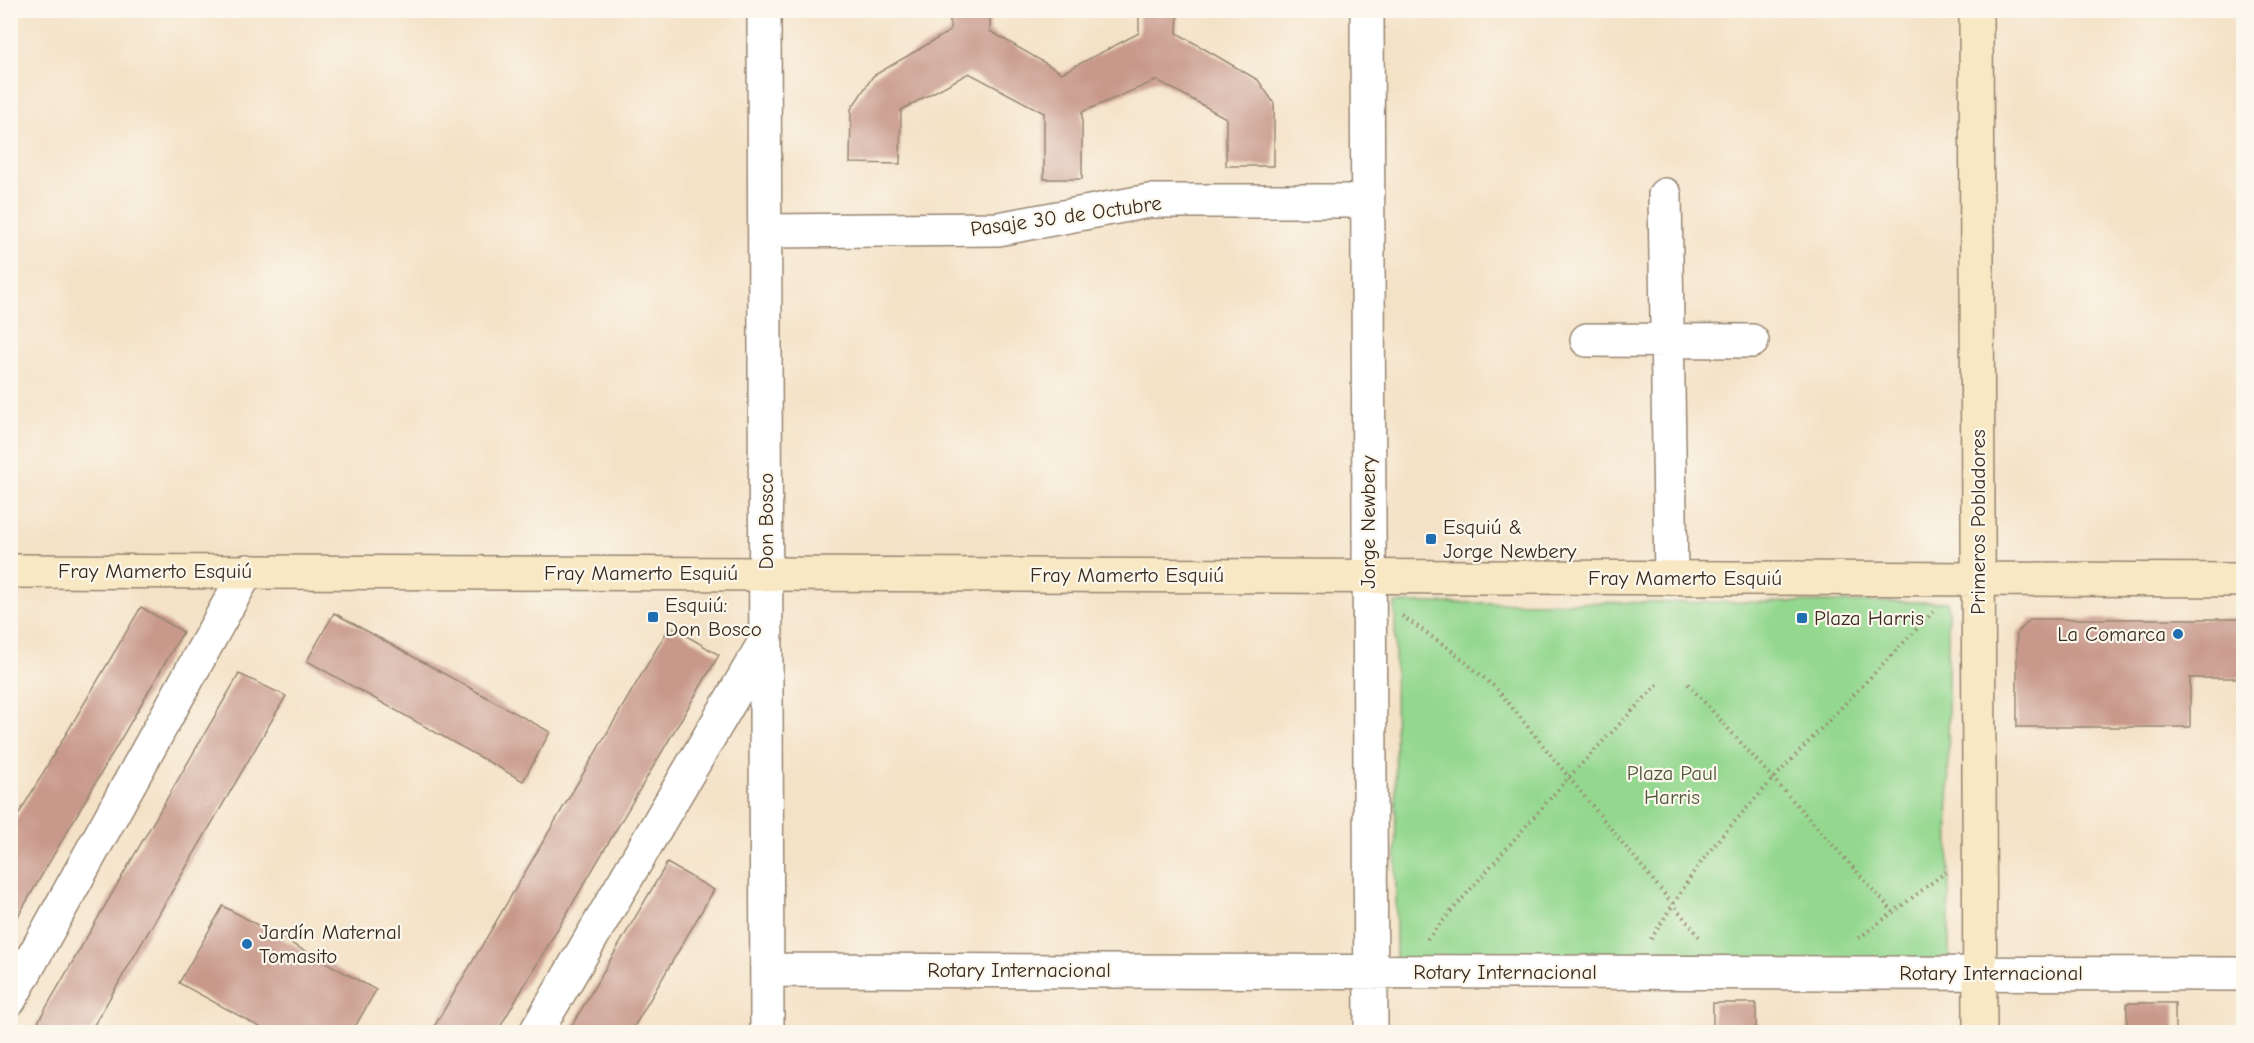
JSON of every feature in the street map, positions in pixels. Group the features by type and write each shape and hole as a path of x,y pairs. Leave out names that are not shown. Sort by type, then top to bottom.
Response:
{"street":[{"name":"Don Bosco","path":"764,10 767,1032"},
{"name":"Jorge Newbery","path":"1367,10 1371,1032"},
{"name":"Primeros Pobladores","path":"1976,10 1980,1032"},
{"path":"1665,195 1671,578"},
{"name":"Pasaje 30 de Octubre","path":"765,231 998,229 1149,201 1367,201"},
{"path":"1587,340 1752,341"},
{"name":"Fray Mamerto Esquiú","path":"10,571 2244,580"},
{"path":"10,999 247,571"},
{"path":"536,1032 766,639"},
{"name":"Rotary Internacional","path":"767,970 2244,974"}],"path":[{"path":"1646,947 1706,855 1773,779 1935,609 1924,609"},
{"path":"1398,613 1451,650 1496,688 1708,947"},
{"path":"1421,946 1569,777 1658,684"},
{"path":"1688,684 1893,912"},
{"path":"1851,944 1954,865"}],"green space":[{"name":"Plaza Paul Harris","path":"1948,602 1949,966 1396,967 1395,603"}],"building":[{"path":"950,10 990,10 990,31 1062,73 1139,33 1139,10 1178,10 1177,33 1258,80 1274,103 1274,166 1226,166 1226,118 1157,80 1082,112 1082,179 1044,179 1044,113 969,73 901,110 900,164 850,163 851,109 873,76 950,31"},
{"path":"141,607 183,632 10,930 10,829"},
{"path":"334,613 550,732 523,781 307,661"},
{"path":"2031,619 2244,619 2244,719 2241,719 2241,678 2190,678 2190,727 2017,727 2017,633"},
{"path":"670,626 719,655 497,1032 431,1032"},
{"path":"239,674 286,696 90,1032 32,1032"},
{"path":"667,863 714,890 631,1032 568,1032"},
{"name":"Jardín Maternal Tomasito","path":"223,906 376,990 352,1032 269,1032 179,983"},
{"path":"1713,1003 1756,1003 1756,1032 1713,1032"},
{"path":"2127,1003 2175,1003 2175,1032 2127,1032"}],"place":[{"name":"Esquiú & Jorge Newbery","path":"1431,539"},
{"name":"Esquiú: Don Bosco","path":"653,617"},
{"name":"Plaza Harris","path":"1802,618"},
{"name":"La Comarca","path":"2178,634"},
{"name":"Jardín Maternal Tomasito","path":"247,944"}]}
